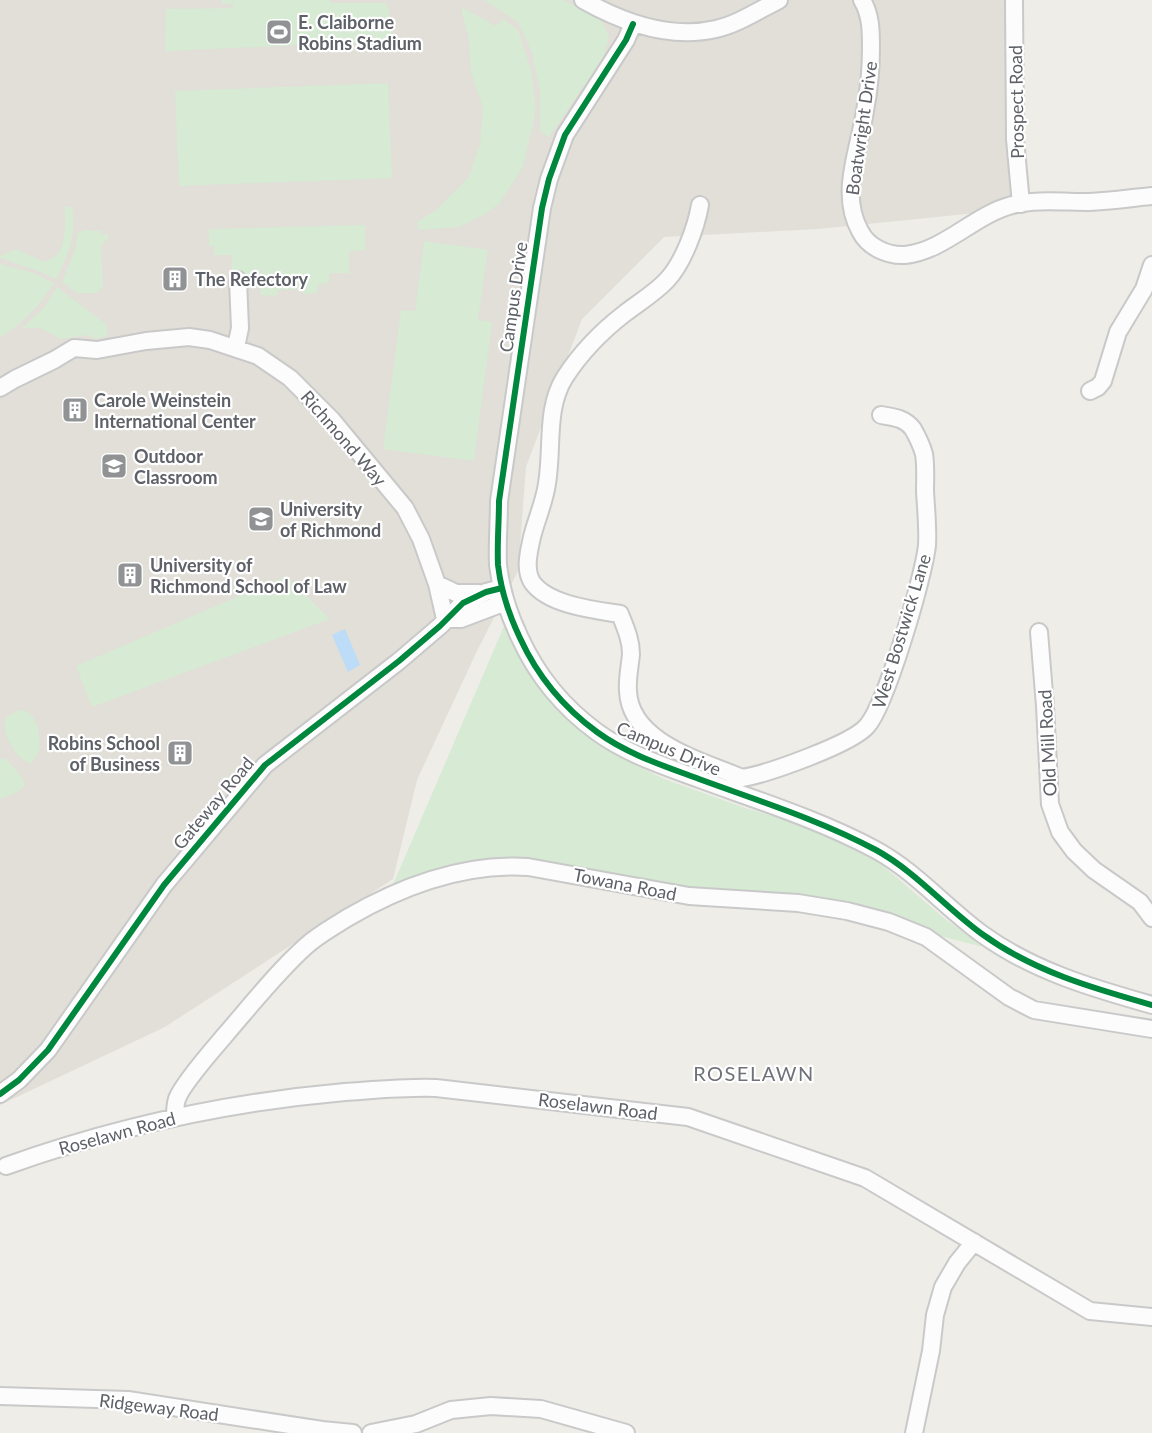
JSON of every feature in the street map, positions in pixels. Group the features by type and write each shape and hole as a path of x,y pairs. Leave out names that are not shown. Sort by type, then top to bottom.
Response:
{"street":[{"path":"583,0 605,13 633,24 685,32 703,31 729,24 779,0"},
{"name":"Boatwright Drive","path":"862,0 870,22 871,60 865,112 852,171 850,196 855,221 863,236 874,247 887,253 903,255 914,253 935,245 991,213 1021,204 1091,202 1152,196"},
{"name":"Prospect Road","path":"1014,0 1015,139 1021,204"},
{"name":"Campus Drive","path":"633,24 626,40 565,135 544,195 499,501 498,564 504,595 526,650 562,701 596,731 617,744 669,768 845,834 900,864 981,933 1027,962 1068,980 1152,1005"},
{"path":"700,206 694,229 667,280 599,336 581,355 559,389 552,412 546,490 535,525 528,565 531,580 552,598 582,608 620,614 628,634 631,651 629,701 640,724 649,733 672,748 742,778"},
{"path":"1090,391 1103,381 1118,332 1144,290 1152,265"},
{"path":"236,348 240,328 237,280"},
{"name":"Richmond Way","path":"0,388 74,348 97,350 146,341 189,337 210,340 236,348 272,364 290,378 335,423 410,516 437,584 445,619"},
{"name":"West Bostwick Lane","path":"723,788 742,778 846,741 870,723 883,696 921,578 927,545 924,453 914,430 908,423 899,418 881,415"},
{"name":"Gateway Road","path":"437,584 456,593 486,592 504,595"},
{"name":"Gateway Road","path":"0,1094 19,1080 48,1050 164,885 265,765 380,676 440,626 463,603 486,592"},
{"path":"445,619 461,618 504,595"},
{"name":"Old Mill Road","path":"1040,632 1050,804 1060,832 1074,851 1094,870 1140,902 1152,918"},
{"name":"Towana Road","path":"175,1117 179,1094 214,1047 264,990 305,947 322,933 394,892 476,869 504,865 528,867 689,896 798,903 847,911 889,922 926,937 1009,997 1034,1010 1151,1027"},
{"name":"Roselawn Road","path":"6,1166 37,1155 175,1117 297,1096 403,1087 436,1088 688,1117 865,1178 1090,1311 1152,1317"},
{"path":"914,1433 932,1351 935,1315 943,1287 957,1263 974,1242"},
{"name":"Ridgeway Road","path":"0,1396 128,1400 353,1433"},
{"path":"371,1433 393,1431 451,1410 491,1406 541,1409 626,1433"}],"shaded area":[{"name":"University of Richmond","path":"0,0 1021,0 1026,206 818,229 664,237 582,319 526,467 518,571 477,651 417,780 393,879 165,1027 0,1105"}],"green space":[{"name":"E. Claiborne Robins Stadium","path":"222,0 330,0 330,3 387,3 395,41 165,51 166,9 233,8 233,4 222,4"},
{"path":"484,0 563,0 600,18 609,37 603,58 549,137 540,132 540,92 532,53 519,23"},
{"path":"461,7 496,26 503,19 518,30 531,70 536,110 523,167 499,204 459,227 419,230 417,222 436,210 469,177 480,144 483,108 471,72 469,41"},
{"path":"388,83 392,178 179,186 175,91"},
{"path":"64,207 72,207 72,235 68,253 56,279 0,258 16,249 44,262 56,256 63,244"},
{"path":"365,225 365,250 349,251 349,273 329,273 329,283 318,284 317,293 303,294 303,289 277,290 277,296 261,295 260,287 251,287 250,275 232,277 232,255 214,255 214,246 209,246 209,229"},
{"path":"85,230 101,231 101,235 108,234 108,239 101,245 103,286 97,293 77,293 62,282 76,247 78,233"},
{"path":"424,241 488,250 478,320 492,322 474,461 383,449 401,310 415,311"},
{"path":"0,264 36,274 54,283 30,313 0,338"},
{"path":"57,287 106,324 108,336 95,339 88,335 60,339 41,328 22,328 43,309"},
{"path":"286,576 330,619 92,707 76,666"},
{"path":"508,617 566,710 638,766 664,779 745,808 811,827 881,864 945,919 983,947 804,901 697,890 497,862 392,887"},
{"path":"19,710 25,711 34,718 38,730 40,749 31,764 15,751 5,730 6,717"},
{"path":"6,758 24,783 20,790 0,799 0,760"}],"water":[{"path":"345,629 360,665 348,672 332,635"}],"cycle path":[{"path":"633,24 626,40 565,135 549,179 542,208 499,501 499,575 509,612 527,652 552,690 573,712 597,732 621,747 659,764 855,839 891,859 955,913 1001,947 1064,977 1152,1005"},
{"path":"0,1094 19,1080 48,1050 164,885 265,765 399,661 463,603 486,592 502,588"}],"place":[{"name":"E. Claiborne Robins Stadium","path":"279,32"},
{"name":"The Refectory","path":"175,279"},
{"name":"Carole Weinstein International Center","path":"75,410"},
{"name":"Outdoor Classroom","path":"114,466"},
{"name":"University of Richmond","path":"261,519"},
{"name":"University of Richmond School of Law","path":"130,575"},
{"name":"Robins School of Business","path":"180,753"}],"district":[{"name":"ROSELAWN","path":"754,1073"}]}
